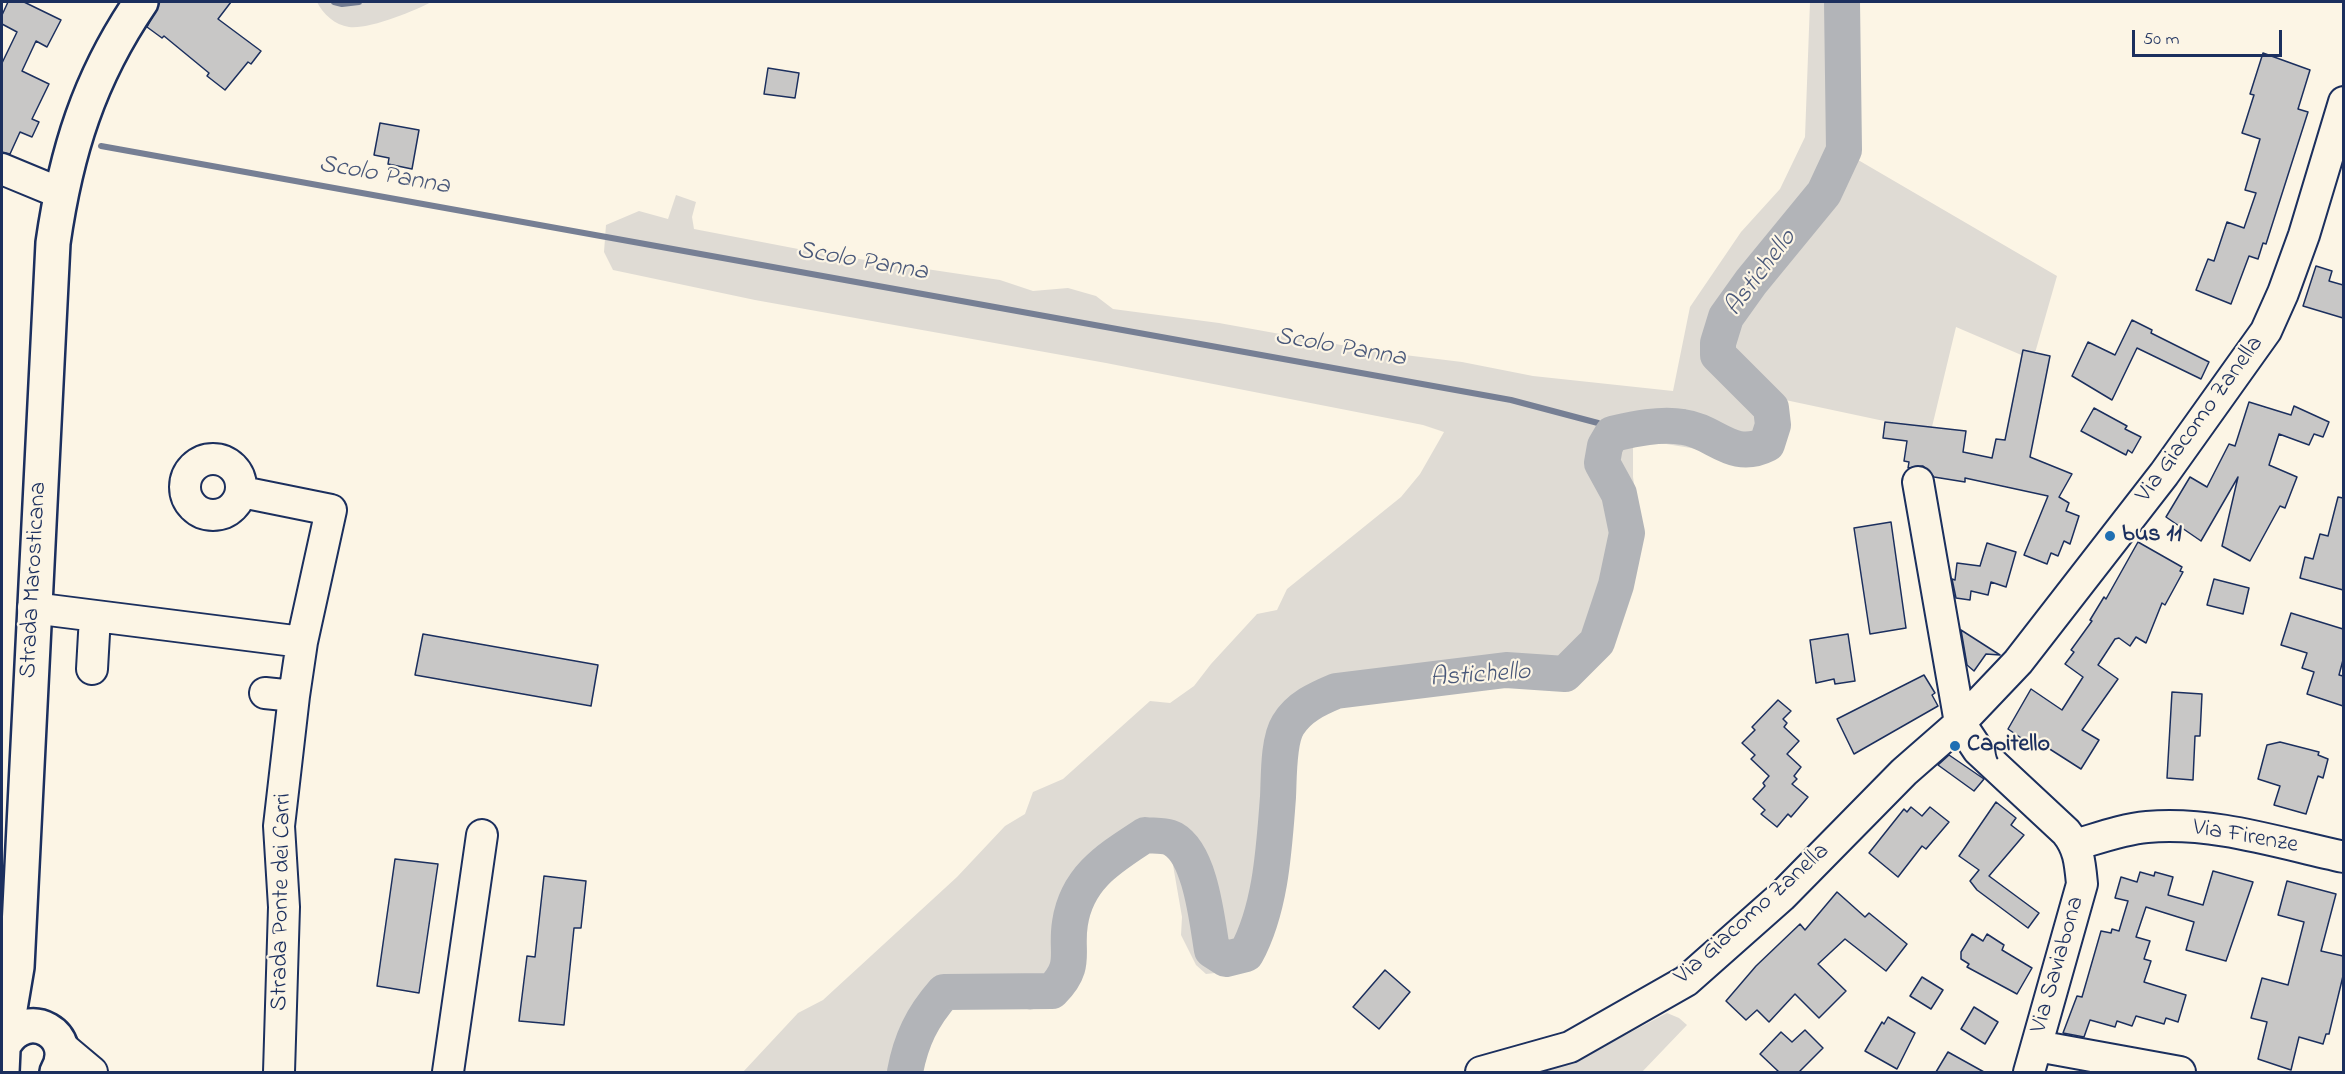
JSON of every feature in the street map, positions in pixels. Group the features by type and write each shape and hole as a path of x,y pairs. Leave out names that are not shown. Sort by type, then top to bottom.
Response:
{"main road":[{"name":"Strada Marosticana","path":"5,1063 17,967 48,305 60,194 85,104 108,56 141,2"},
{"name":"Strada Marosticana","path":"17,967 53,1049"},
{"name":"Strada Marosticana","path":"5,1063 16,1030 34,1025 53,1049"}],"street":[{"name":"Via Giacomo Zanella","path":"1481,1072 1570,1047 1686,981 1782,896 1904,772 1960,723 2018,662 2231,383 2266,331 2283,293 2304,235 2343,102"},
{"path":"2,169 60,194"},
{"path":"1918,482 1960,723 1978,750 2042,808 2075,844"},
{"name":"Strada Ponte dei Carri","path":"242,492 331,510 302,642 280,694 279,826 284,907 279,1072"},
{"path":"33,608 302,642"},
{"path":"92,669 95,616"},
{"name":"Via Firenze","path":"2075,844 2115,832 2148,827 2204,826 2343,857"},
{"path":"448,1072 482,835"},
{"name":"Via Saviabona","path":"2033,1059 2082,884 2075,844"},
{"path":"53,1049 92,1072"},
{"path":"2033,1059 2180,1072"}],"shaded area":[{"path":"317,2 431,2 391,19 367,26 349,27 326,15"},
{"path":"1810,2 1848,2 1846,115 1853,157 2057,276 2033,360 1956,327 1931,431 1776,398 1770,461 1654,442 1633,443 1633,477 1641,533 1636,572 1612,635 1581,672 1563,684 1499,678 1372,690 1313,710 1303,720 1298,742 1294,799 1268,934 1255,955 1234,971 1206,974 1196,965 1181,935 1182,917 1173,865 1174,857 1153,841 1115,871 1084,912 1066,995 1052,1004 1030,1010 1005,1002 960,1003 937,1021 922,1072 743,1072 798,1013 823,1000 957,877 1005,826 1025,814 1033,792 1063,779 1150,701 1170,703 1194,686 1257,614 1277,610 1287,589 1401,497 1420,474 1444,432 1423,425 1106,363 755,300 613,270 604,252 606,225 639,211 668,219 676,195 696,202 692,217 694,229 819,253 1000,280 1033,291 1068,288 1096,296 1113,309 1219,323 1380,352 1462,362 1533,376 1673,391 1690,307 1741,232 1780,189 1805,137"},
{"path":"1667,1013 1679,1018 1687,1025 1642,1072 1543,1072 1576,1061"}],"building":[{"path":"8,2 24,2 61,20 47,47 36,41 22,71 49,84 32,119 39,122 32,137 20,132 10,154 2,152 2,63 17,32 2,24 2,15"},
{"path":"160,2 231,2 218,19 261,51 251,64 248,62 225,90 207,76 209,73 164,36 162,38 147,27"},
{"path":"2263,53 2310,70 2298,109 2308,112 2266,244 2263,243 2258,259 2249,256 2231,304 2196,290 2208,259 2214,261 2227,222 2244,228 2256,193 2245,190 2260,139 2242,133 2254,95 2250,94"},
{"path":"768,68 799,73 795,98 764,94"},
{"path":"380,123 419,130 412,169 388,164 389,158 374,155"},
{"path":"2316,266 2332,271 2329,281 2343,285 2343,318 2303,306"},
{"path":"2132,320 2152,330 2151,333 2209,362 2201,379 2137,348 2112,400 2072,376 2088,342 2115,355"},
{"path":"2023,350 2050,356 2030,457 2072,474 2059,497 2069,503 2066,511 2079,516 2070,544 2064,541 2058,556 2051,553 2047,564 2024,555 2048,496 1965,478 1965,482 1934,477 1923,466 1908,468 1909,462 1904,461 1907,441 1883,438 1885,422 1966,431 1963,452 1992,458 1996,439 2005,440"},
{"path":"2249,402 2291,415 2294,406 2329,422 2323,437 2314,434 2309,445 2279,434 2269,465 2297,477 2285,508 2280,506 2250,561 2222,546 2238,477 2201,541 2166,517 2190,477 2207,487 2229,444 2235,446"},
{"path":"2094,408 2127,426 2125,429 2141,437 2132,453 2128,450 2126,455 2081,431"},
{"path":"2338,497 2343,498 2343,590 2300,578 2305,557 2313,559 2320,534 2328,536"},
{"path":"1891,522 1906,628 1870,634 1854,528"},
{"path":"2138,542 2182,567 2180,571 2183,572 2165,605 2162,603 2146,643 2136,637 2130,646 2119,638 2115,639 2098,665 2118,679 2082,730 2099,740 2081,769 2034,739 2030,744 2008,729 2031,689 2062,710 2083,677 2065,664 2074,652 2071,650 2092,621 2090,620 2104,597 2106,599"},
{"path":"1987,543 2016,552 2006,587 1991,582 1988,595 1971,591 1970,600 1956,598 1952,579 1955,580 1957,563 1980,566"},
{"path":"2214,579 2249,588 2243,614 2207,605"},
{"path":"2291,613 2343,629 2343,660 2339,675 2343,676 2343,706 2307,694 2314,672 2302,668 2307,653 2281,645"},
{"path":"1961,630 2000,655 1986,654 1974,671 1967,665"},
{"path":"423,634 598,665 591,706 415,675"},
{"path":"1848,634 1855,681 1835,684 1834,679 1816,683 1810,640"},
{"path":"1924,675 1935,693 1932,695 1938,706 1854,754 1837,719"},
{"path":"2172,692 2202,694 2200,736 2195,736 2193,780 2167,778"},
{"path":"1778,700 1791,711 1783,719 1787,723 1784,727 1799,741 1787,754 1801,767 1794,776 1797,779 1792,784 1808,797 1791,817 1788,814 1777,827 1761,814 1765,810 1753,799 1765,786 1763,783 1769,776 1751,759 1755,755 1742,743 1755,730 1752,727"},
{"path":"2280,742 2319,752 2318,755 2328,759 2323,778 2318,776 2306,814 2274,805 2280,786 2258,779 2267,745"},
{"path":"1949,755 1984,779 1974,791 1938,765"},
{"path":"1996,802 2016,818 2011,825 2024,835 1989,876 2039,913 2028,928 1977,890 1970,881 1979,870 1959,856"},
{"path":"1911,807 1922,816 1930,807 1949,822 1926,849 1922,846 1898,877 1869,853 1904,809 1907,812"},
{"path":"395,859 438,864 419,993 377,986"},
{"path":"2213,871 2253,882 2226,961 2186,950 2194,922 2146,907 2136,937 2150,941 2144,959 2151,961 2144,982 2186,995 2178,1022 2166,1018 2164,1024 2136,1016 2132,1026 2117,1021 2115,1027 2090,1020 2084,1037 2063,1033 2077,996 2082,997 2101,931 2111,933 2112,929 2119,931 2128,901 2115,898 2121,877 2137,882 2140,872 2154,876 2155,872 2173,877 2168,895 2203,905"},
{"path":"544,876 586,881 581,928 574,928 564,1025 519,1021 527,956 535,957"},
{"path":"2287,881 2336,894 2321,951 2343,956 2343,976 2329,1034 2326,1034 2323,1044 2299,1037 2291,1070 2258,1059 2267,1022 2251,1018 2262,978 2288,985 2304,922 2278,915"},
{"path":"1837,892 1865,917 1869,913 1907,944 1886,971 1845,939 1818,964 1846,991 1819,1018 1795,994 1769,1022 1757,1010 1746,1020 1726,1001 1756,966 1800,924 1805,930"},
{"path":"1972,934 1983,941 1987,934 2004,945 2002,950 2032,968 2017,994 1967,967 1969,964 1961,959 1961,952"},
{"path":"1385,970 1410,992 1379,1029 1353,1007"},
{"path":"1922,977 1943,990 1931,1009 1910,996"},
{"path":"1974,1007 1998,1022 1985,1044 1961,1029"},
{"path":"1888,1017 1915,1033 1897,1069 1865,1051 1882,1022 1884,1024"},
{"path":"1805,1030 1823,1048 1799,1072 1779,1072 1760,1054 1781,1032 1792,1042"},
{"path":"1948,1052 1984,1072 1936,1072"}],"waterway":[{"path":"334,2 342,4 359,2"},
{"name":"Astichello","path":"905,1072 918,1029 944,992 1052,991 1060,982 1068,966 1070,923 1080,893 1097,870 1145,835 1173,839 1183,847 1190,859 1205,906 1212,950 1226,959 1246,954 1261,917 1270,878 1282,740 1292,719 1309,704 1336,691 1506,670 1565,674 1597,642 1616,585 1627,533 1619,494 1602,463 1605,446 1612,434 1647,427 1674,426 1705,434 1733,448 1755,449 1767,444 1773,425 1771,408 1718,355 1718,343 1726,317 1751,282 1824,193 1844,150 1842,2"},
{"name":"Scolo Panna","path":"101,146 1511,400 1598,423 1612,434"}],"place":[{"name":"bus 11","path":"2110,536"},
{"name":"Capitello","path":"1955,746"}]}
